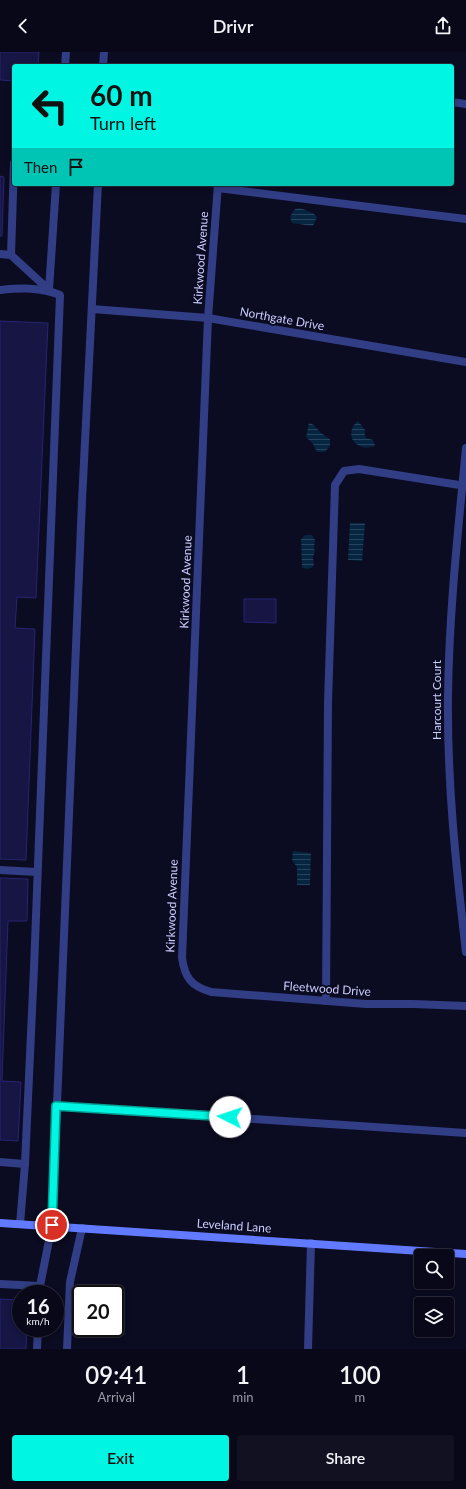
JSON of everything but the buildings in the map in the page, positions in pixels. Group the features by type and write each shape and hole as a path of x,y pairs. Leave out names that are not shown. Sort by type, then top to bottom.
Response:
{"street":[{"path":"65,64 66,52"},
{"path":"103,64 104,52"},
{"path":"454,102 466,104"},
{"path":"11,255 13,186"},
{"path":"49,290 56,186"},
{"path":"41,1285 52,1225 81,509 98,186"},
{"path":"218,186 466,219"},
{"name":"Kirkwood Avenue","path":"189,980 184,970 182,958 208,318 218,186"},
{"path":"0,254 11,255 49,290 60,295 37,872 20,1224"},
{"path":"0,290 17,288 49,290"},
{"name":"Northgate Drive","path":"92,309 208,318 466,362"},
{"name":"Harcourt Court","path":"466,448 464,486 452,591 448,697 452,817 466,952"},
{"path":"326,1001 328,704 335,485 344,471 359,469 464,486"},
{"path":"0,870 37,872"},
{"name":"Fleetwood Drive","path":"189,980 200,989 212,992 366,1004 466,1006"},
{"path":"56,1106 466,1133"},
{"path":"0,1162 24,1164"},
{"name":"Leveland Lane","path":"0,1223 52,1225 466,1254"},
{"path":"67,1349 70,1282 82,1228"},
{"path":"308,1349 311,1243"},
{"path":"0,1284 12,1286"},
{"path":"37,1349 38,1337"}],"water":[{"path":"300,208 313,213 317,217 313,226 292,223 292,214 295,209"},
{"path":"358,421 365,430 366,438 373,440 375,446 362,447 352,439 352,429"},
{"path":"309,423 314,425 321,433 330,439 330,446 325,452 317,452 313,444 306,437"},
{"path":"350,523 365,523 362,561 348,560"},
{"path":"305,535 312,535 315,540 315,551 313,557 314,566 308,569 302,567 301,539"},
{"path":"293,851 311,853 310,885 297,885 297,867 292,860"}],"route":[{"path":"52,1225 56,1106 230,1117"}]}
